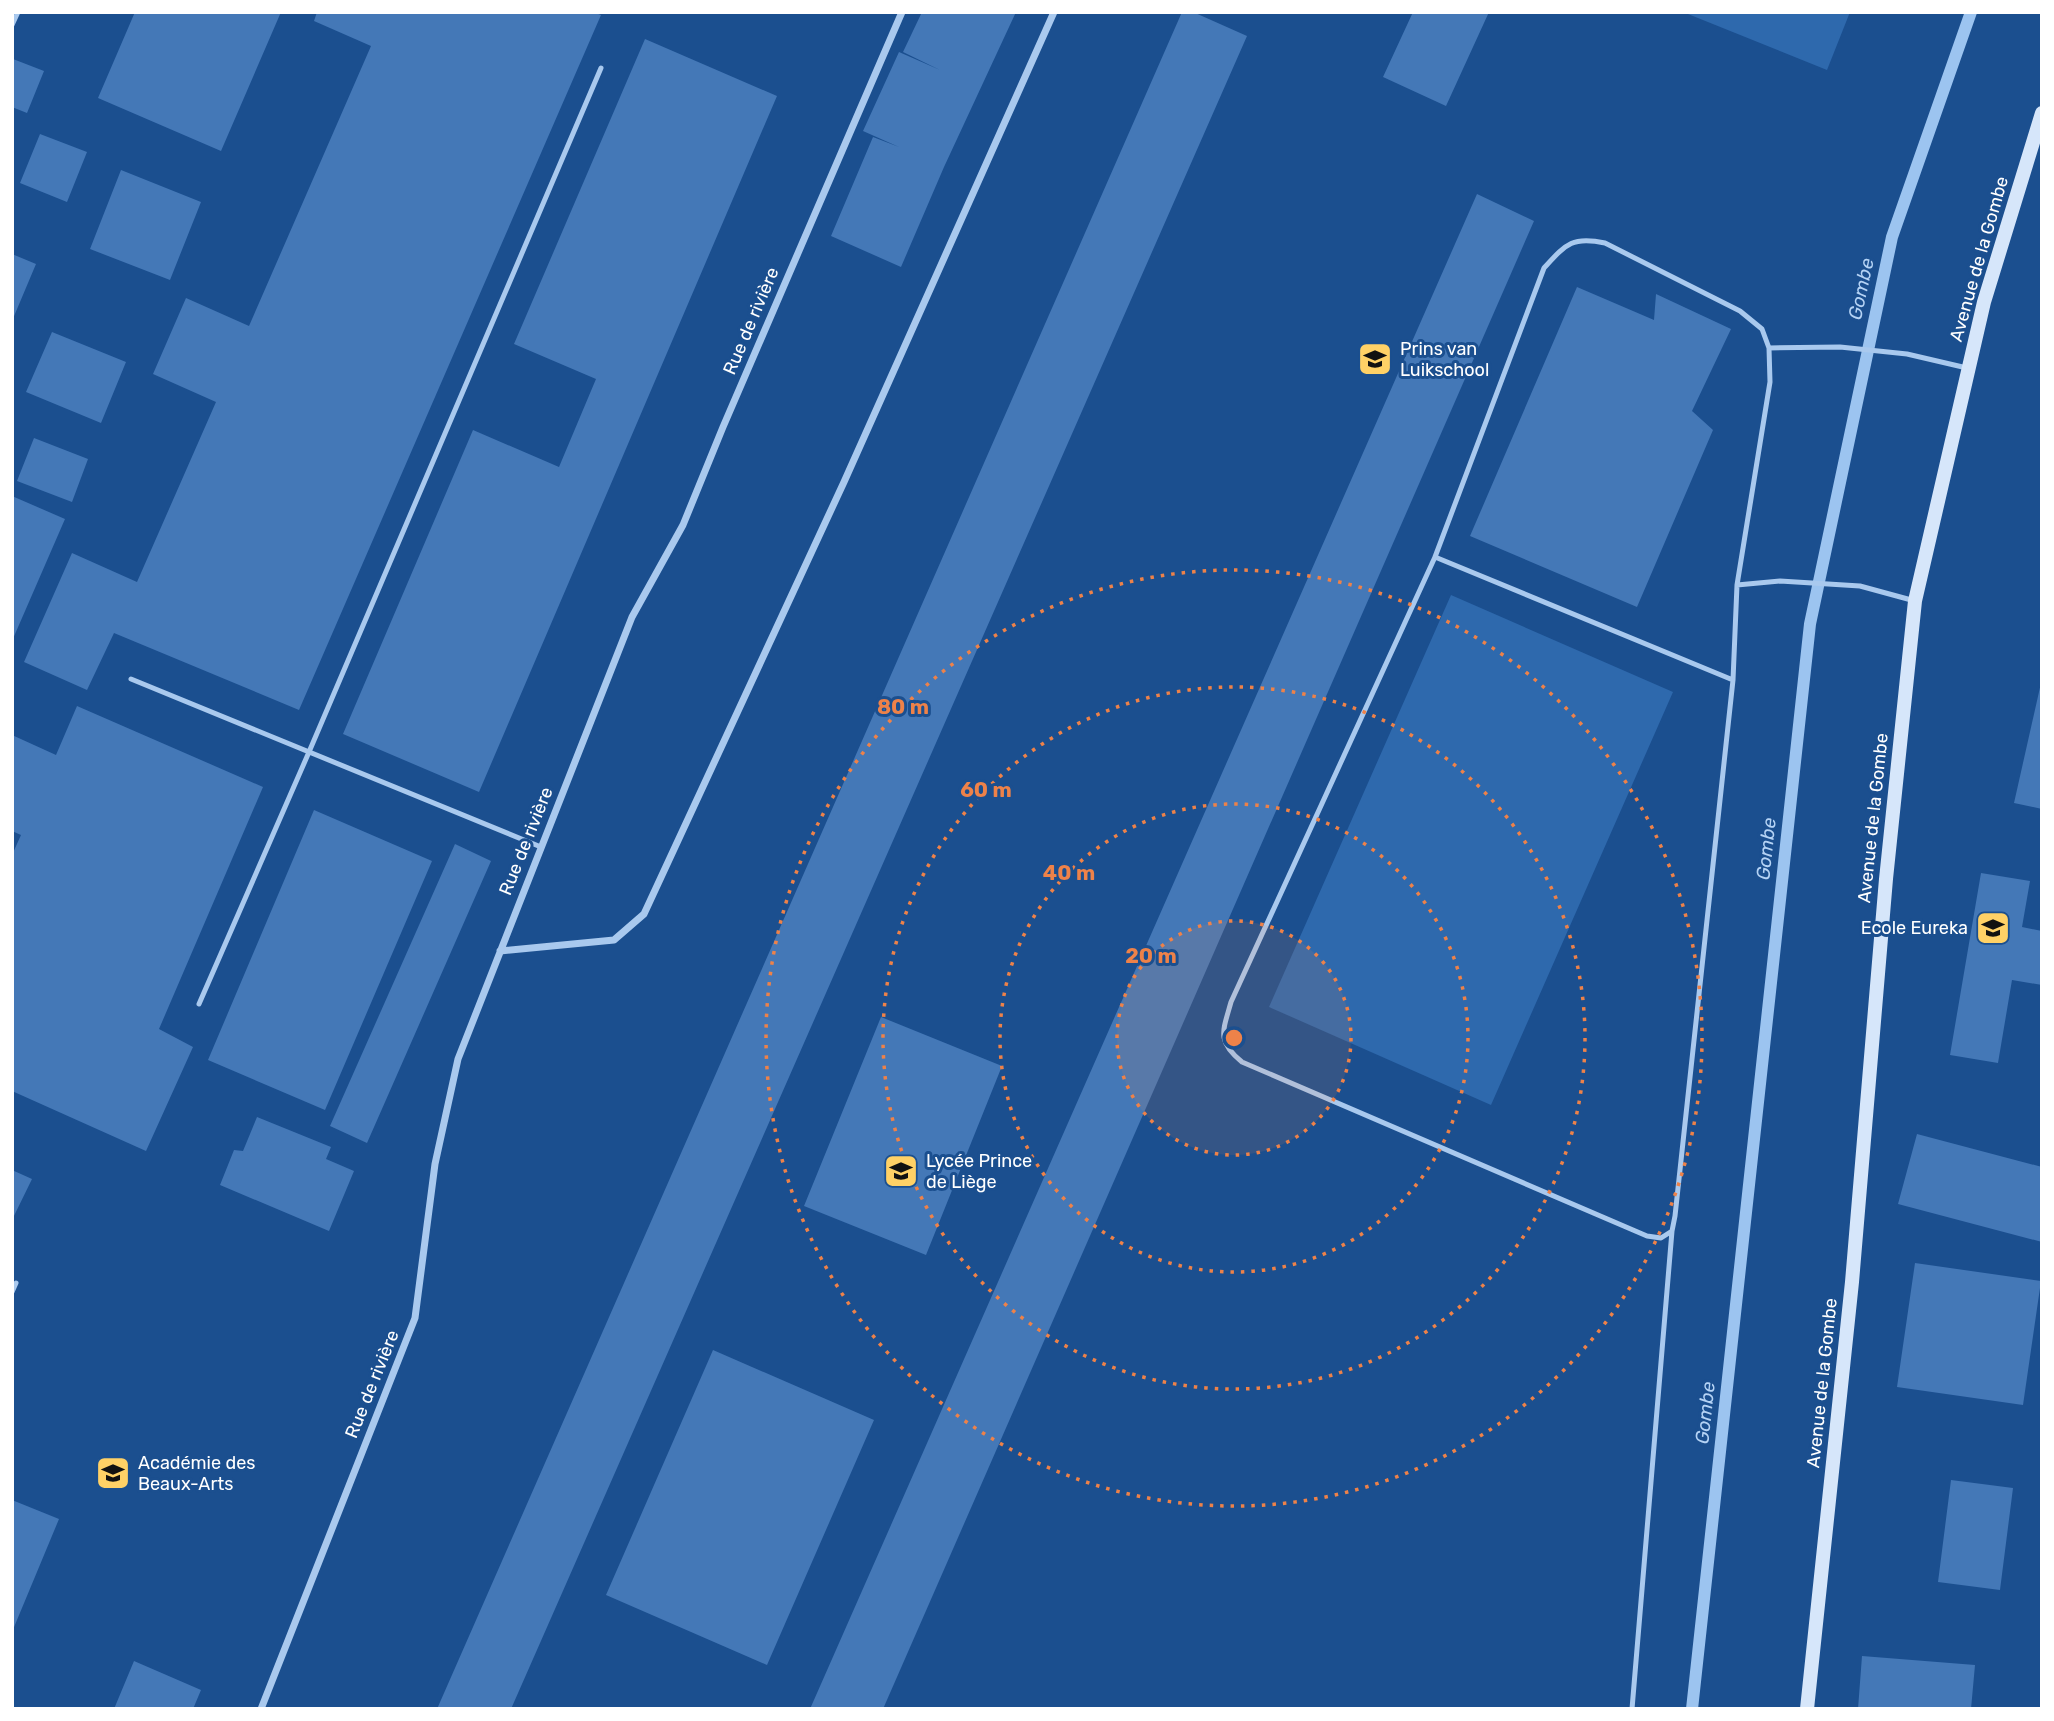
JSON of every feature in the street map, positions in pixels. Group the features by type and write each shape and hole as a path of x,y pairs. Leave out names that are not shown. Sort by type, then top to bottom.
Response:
{"street":[{"name":"Rue de rivière","path":"261,1709 415,1318 435,1164 458,1059 632,617 683,525 902,12"},
{"path":"500,951 614,940 645,914 844,482 1054,12"},
{"name":"Avenue de la Gombe","path":"1807,1709 1852,1282 1886,880 1915,601 1984,302 2042,113"}],"lane":[{"path":"12,25 18,12"},
{"path":"199,1004 601,68"},
{"path":"1632,1709 1672,1231 1732,680 1737,584 1770,382 1769,348 1762,329 1740,311 1605,243 1584,238 1564,245 1544,268 1436,557 1231,1002 1223,1031 1228,1051 1242,1062 1647,1236 1661,1238 1672,1231"},
{"path":"1769,348 1840,347 1907,354 1969,368"},
{"path":"1436,557 1732,680"},
{"path":"1737,584 1780,581 1860,586 1915,601"},
{"path":"131,679 541,847"},
{"path":"12,1292 16,1283"}],"shaded area":[{"path":"1683,12 1850,12 1827,70"},
{"path":"1451,595 1673,692 1491,1105 1269,1007"}],"building":[{"path":"135,12 281,12 221,151 98,98"},
{"path":"317,12 593,12 601,15 299,710 114,633 87,690 24,662 72,553 137,582 216,402 153,374 186,298 249,326 371,46 314,21"},
{"path":"922,12 1016,12 901,267 831,236 873,137 899,147 863,131 899,52 940,70 903,52"},
{"path":"1182,12 1193,12 1247,36 511,1709 437,1709"},
{"path":"1413,12 1489,12 1446,106 1383,77"},
{"path":"645,39 777,96 479,792 343,734 473,430 559,467 596,379 514,344"},
{"path":"13,59 44,71 27,113 12,107"},
{"path":"40,134 87,152 67,202 20,183"},
{"path":"121,170 201,202 170,280 90,249"},
{"path":"1477,194 1534,221 883,1709 810,1709"},
{"path":"12,254 36,264 12,321"},
{"path":"1577,287 1654,320 1656,294 1731,329 1692,411 1713,430 1637,607 1470,536"},
{"path":"52,332 126,362 101,423 26,392"},
{"path":"34,438 88,459 72,502 17,481"},
{"path":"12,496 65,519 12,641"},
{"path":"2042,683 2042,809 2014,803"},
{"path":"77,706 263,787 159,1029 193,1047 146,1151 12,1091 12,855 21,835 12,831 12,735 56,755"},
{"path":"314,810 432,861 325,1110 208,1060"},
{"path":"455,844 491,861 367,1143 330,1126"},
{"path":"1981,873 2030,881 2022,927 2042,931 2042,985 2012,980 1998,1063 1950,1055"},
{"path":"881,1017 1002,1066 926,1255 804,1206"},
{"path":"257,1117 331,1147 326,1159 354,1171 329,1231 220,1185 234,1150 243,1151"},
{"path":"1917,1134 2042,1167 2042,1242 1898,1204"},
{"path":"12,1170 32,1179 12,1220"},
{"path":"1915,1263 2041,1281 2023,1405 1897,1387"},
{"path":"713,1350 874,1420 767,1665 606,1595"},
{"path":"1951,1480 2013,1488 2000,1590 1938,1582"},
{"path":"12,1500 59,1519 12,1632"},
{"path":"1862,1656 1975,1665 1971,1709 1858,1709"},
{"path":"134,1661 201,1690 193,1709 114,1709"}],"waterway":[{"name":"Gombe","path":"1692,1709 1810,624 1892,237 1971,12"}],"place":[{"name":"Prins van Luikschool","path":"1375,359"},
{"name":"Ecole Eureka","path":"1993,928"},
{"name":"Lycée Prince de Liège","path":"901,1171"},
{"name":"Académie des Beaux-Arts","path":"113,1473"}]}
